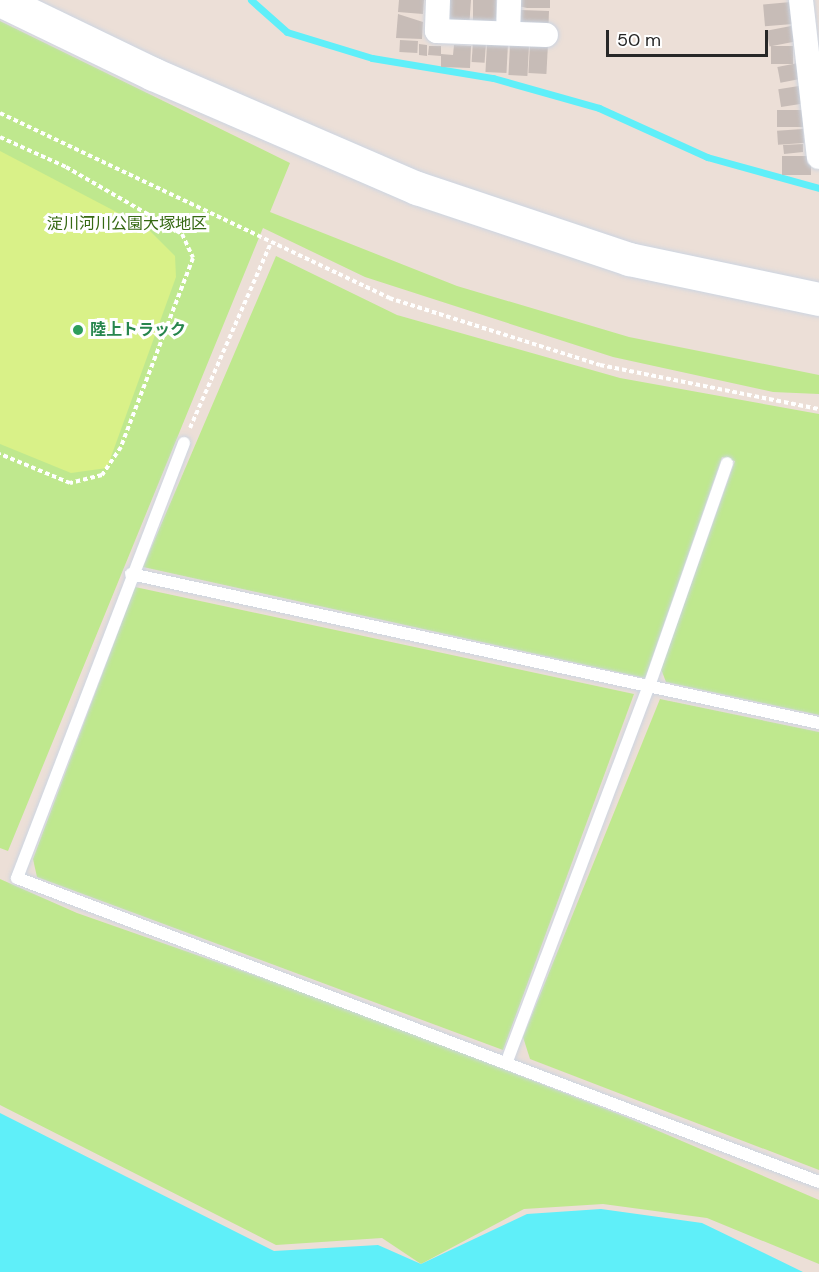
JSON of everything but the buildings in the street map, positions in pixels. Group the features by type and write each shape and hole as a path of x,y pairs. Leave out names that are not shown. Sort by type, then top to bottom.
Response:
{"street":[{"path":"0,0 153,74 428,192 629,259 819,299"},
{"path":"438,0 437,31 546,35"},
{"path":"508,33 509,0"},
{"path":"801,0 819,157"}],"lane":[{"path":"184,443 131,574 17,878 507,1061 819,1182"},
{"path":"507,1061 649,686 727,463"},
{"path":"131,574 819,723"}],"path":[{"path":"0,113 270,245 389,298 494,335 600,365 819,409"},
{"path":"0,137 66,167 182,234 193,258 121,447 102,475 70,483 0,454"},
{"path":"184,443 270,245"}],"green space":[{"name":"淀川河川公園大塚地区","path":"0,21 290,163 270,212 457,286 629,337 819,375 819,394 773,392 613,357 365,277 263,228 8,851 0,848"},
{"name":"陸上トラック","path":"0,151 147,228 175,256 176,277 107,468 71,473 0,444"},
{"path":"276,256 397,315 620,378 819,414 819,715 666,682 661,669 735,461 722,457 645,678 143,567"},
{"path":"135,587 634,694 503,1050 37,877 33,859"},
{"path":"660,699 819,732 819,1170 530,1059 523,1037"},
{"path":"0,879 77,913 342,1006 626,1117 819,1200 819,1264 707,1218 603,1204 524,1209 421,1264 382,1238 276,1245 0,1105"}],"water":[{"path":"0,1113 274,1251 378,1245 421,1264 527,1214 601,1209 702,1223 803,1272 0,1272"}],"waterway":[{"path":"251,0 287,32 372,58 493,78 599,108 707,157 819,188"}],"place":[{"name":"陸上トラック","path":"78,330"}]}
